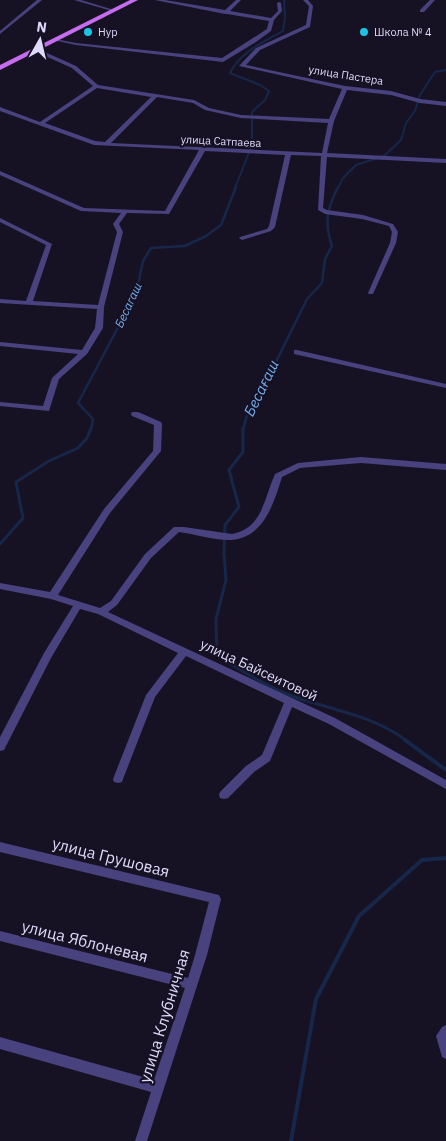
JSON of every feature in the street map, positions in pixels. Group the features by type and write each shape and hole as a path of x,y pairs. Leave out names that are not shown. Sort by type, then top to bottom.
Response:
{"main road":[{"path":"0,68 135,0"}],"street":[{"path":"0,33 38,0"},
{"path":"76,0 112,10"},
{"path":"157,0 272,20"},
{"path":"225,13 239,0"},
{"name":"улица Пастера","path":"305,0 311,6 308,26 258,49 242,66 345,88 391,92 420,101 446,104"},
{"path":"422,11 433,0"},
{"path":"55,40 223,60 269,30 272,20 280,11 280,3"},
{"path":"36,50 74,67 96,86 194,102 202,108 242,117 331,120"},
{"path":"40,124 96,86"},
{"path":"345,88 331,120 324,156 320,210 363,217 391,226 395,232 393,243 371,293"},
{"path":"106,144 155,96"},
{"name":"улица Сатпаева","path":"0,110 94,143 259,153 446,160"},
{"path":"0,173 83,210 167,213 202,150"},
{"path":"242,238 269,230 272,227 288,154"},
{"path":"0,404 46,409 56,378 84,352 99,328 101,307 120,232 116,224 125,211"},
{"path":"0,220 49,244 29,303"},
{"path":"0,301 101,307"},
{"path":"0,344 84,352"},
{"path":"297,352 446,386"},
{"path":"52,596 108,511 157,451 158,424 135,414"},
{"path":"101,612 114,603 148,556 177,528 233,537 253,529 271,504 278,476 298,466 361,460 446,467"},
{"name":"улица Байсеитовой","path":"0,586 52,596 101,612 332,721 446,785"},
{"path":"0,747 47,656 78,605"},
{"path":"118,779 151,695 184,652"},
{"path":"224,795 250,769 266,758 290,701"},
{"name":"улица Грушовая","path":"0,847 215,899"},
{"name":"улица Клубничная","path":"141,1141 191,984 215,899"},
{"name":"улица Яблоневая","path":"0,936 191,984"},
{"path":"446,1031 442,1036 446,1053"},
{"path":"0,1043 159,1088"}],"waterway":[{"name":"Бесагаш","path":"235,188 252,145 252,112 265,100 269,91 260,85 230,73 246,53 283,31 285,18 284,0"},
{"name":"Бесағаш","path":"338,188 343,178 356,165 384,156 401,140 406,123 415,111 420,95 435,72 446,70"},
{"name":"Бесагаш","path":"91,430 93,419 78,403 132,301 138,285 143,261 151,248 185,246 206,236 221,225 236,187"},
{"name":"Бесағаш","path":"243,430 247,415 271,372 307,299 322,283 325,259 332,246 327,223 329,209 338,187"},
{"name":"Бесагаш","path":"0,544 23,518 16,482 49,461 78,448 87,438 91,428"},
{"name":"Бесағаш","path":"243,430 243,452 229,470 239,507 225,525 224,553 226,580 216,619 217,655 245,673 275,688 295,697 353,714 381,725 407,741"},
{"name":"Бесағаш","path":"405,740 446,770"},
{"path":"291,1141 316,999 359,916 422,860 446,858"}],"place":[{"name":"Hyp","path":"88,32"},
{"name":"Школа № 4","path":"364,32"}]}
